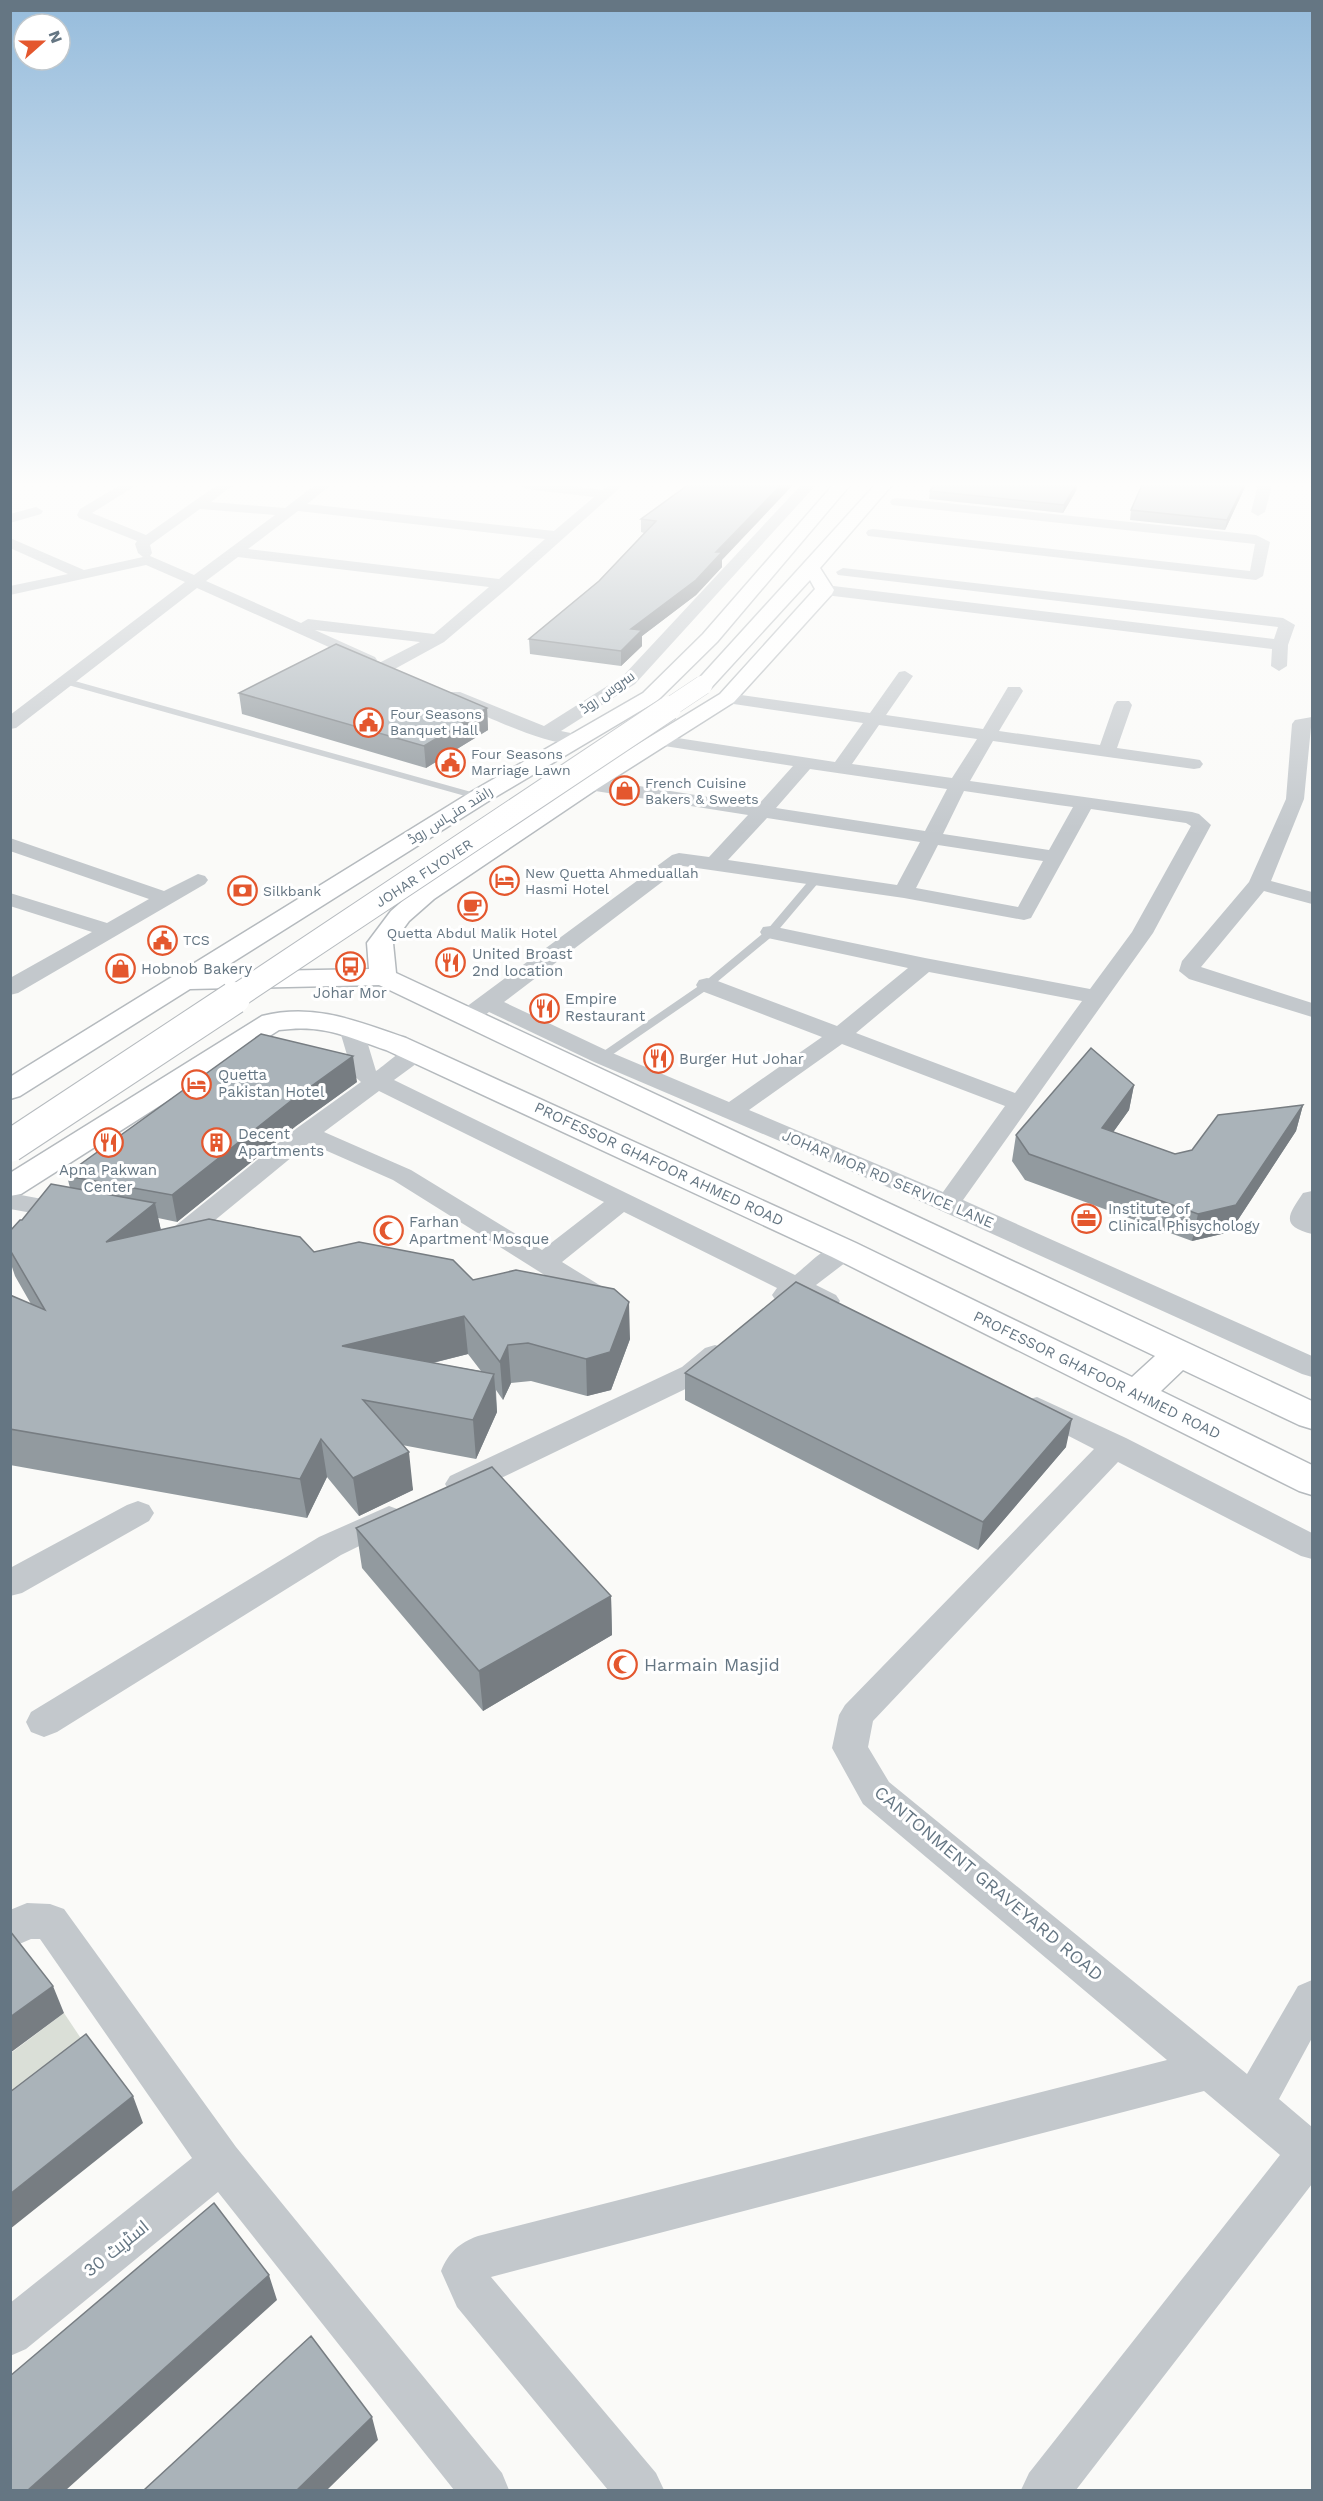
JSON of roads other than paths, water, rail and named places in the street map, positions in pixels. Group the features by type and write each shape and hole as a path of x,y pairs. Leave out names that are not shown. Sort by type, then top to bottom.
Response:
{"main road":[{"name":"راشد منہاس روڈ","path":"10,1090 479,797 574,739 650,697 710,638 741,602"},
{"name":"JOHAR FLYOVER","path":"10,1146 284,963 501,823 703,685 759,628 781,602"},
{"path":"383,977 380,943 400,916 425,894 589,784 727,698 814,602"},
{"path":"362,871 425,894"},
{"path":"184,981 383,977 477,1010 683,1120 1312,1416"},
{"path":"144,1101 292,996 300,989 302,978"},
{"name":"PROFESSOR GHAFOOR AHMED ROAD","path":"10,1187 272,1022 306,1018 351,1028 416,1053 844,1250 1312,1480"},
{"path":"1135,1394 1179,1354"}],"street":[{"path":"10,724 169,602"},
{"path":"241,602 406,676"},
{"path":"385,667 438,639 484,602"},
{"name":"سروس روڈ","path":"545,734 628,680 701,602"},
{"path":"922,602 1280,645"},
{"path":"1141,602 1246,614 1287,625 1280,645 1279,666"},
{"path":"280,620 438,639"},
{"path":"841,767 905,676"},
{"path":"438,689 545,734 574,739"},
{"path":"904,892 959,783 1014,691"},
{"path":"727,698 1194,764"},
{"path":"1107,751 1123,705"},
{"path":"1312,722 1301,724 1304,801 1259,884 1190,966 1190,971 1312,1010"},
{"path":"658,740 805,764 959,783 1192,818 1201,825 1142,933 947,1204"},
{"path":"715,863 764,812 805,764"},
{"path":"589,784 1055,857"},
{"path":"477,1010 674,861 685,859 904,892 1024,914 1085,802"},
{"path":"10,844 165,898"},
{"path":"13,984 198,880"},
{"path":"1259,884 1312,898"},
{"path":"10,898 109,931"},
{"path":"771,932 925,965 1096,997"},
{"path":"683,1120 721,1107 840,1035 925,965"},
{"path":"707,985 1019,1103"},
{"name":"JOHAR MOR RD SERVICE LANE","path":"477,1010 602,1057 721,1107 947,1204 1312,1367"},
{"path":"351,1028 365,1076 849,1313"},
{"path":"218,1240 171,1231 416,1053"},
{"path":"306,1132 402,1175 628,1316 558,1303"},
{"path":"1312,1198 1302,1215 1302,1221 1312,1226"},
{"path":"10,1201 91,1216"},
{"path":"544,1262 622,1201"},
{"path":"762,1315 844,1250"},
{"path":"44,1722 330,1546 692,1374 736,1337"},
{"path":"1009,1393 1312,1547"},
{"name":"CANTONMENT GRAVEYARD ROAD","path":"1115,1446 857,1715 849,1748 876,1793 1311,2153"},
{"path":"10,1584 138,1513"},
{"path":"19,1926 50,1922 221,2162 485,2490"},
{"path":"1253,2104 1312,1999"},
{"path":"639,2490 473,2291 464,2271 478,2258 1211,2069"},
{"path":"1046,2490 1311,2153"},
{"name":"اسٹریٹ 30","path":"10,2333 221,2162"}],"lane":[{"path":"64,681 479,797"},
{"path":"602,1057 707,985 771,932 814,880"}],"place":[{"name":"Four Seasons Banquet Hall","path":"369,722"},
{"name":"Four Seasons Marriage Lawn","path":"450,762"},
{"name":"French Cuisine Bakers & Sweets","path":"624,791"},
{"name":"New Quetta Ahmeduallah Hasmi Hotel","path":"504,881"},
{"name":"Silkbank","path":"242,891"},
{"name":"Quetta Abdul Malik Hotel","path":"472,906"},
{"name":"TCS","path":"162,940"},
{"name":"United Broast 2nd location","path":"451,963"},
{"name":"Johar Mor","path":"350,966"},
{"name":"Hobnob Bakery","path":"120,969"},
{"name":"Empire Restaurant","path":"544,1008"},
{"name":"Burger Hut Johar","path":"658,1059"},
{"name":"Quetta Pakistan Hotel","path":"197,1084"},
{"name":"Apna Pakwan Center","path":"108,1143"},
{"name":"Decent Apartments","path":"217,1143"},
{"name":"Institute of Clinical Phisychology","path":"1087,1218"},
{"name":"Farhan Apartment Mosque","path":"388,1231"},
{"name":"Harmain Masjid","path":"623,1664"}]}
